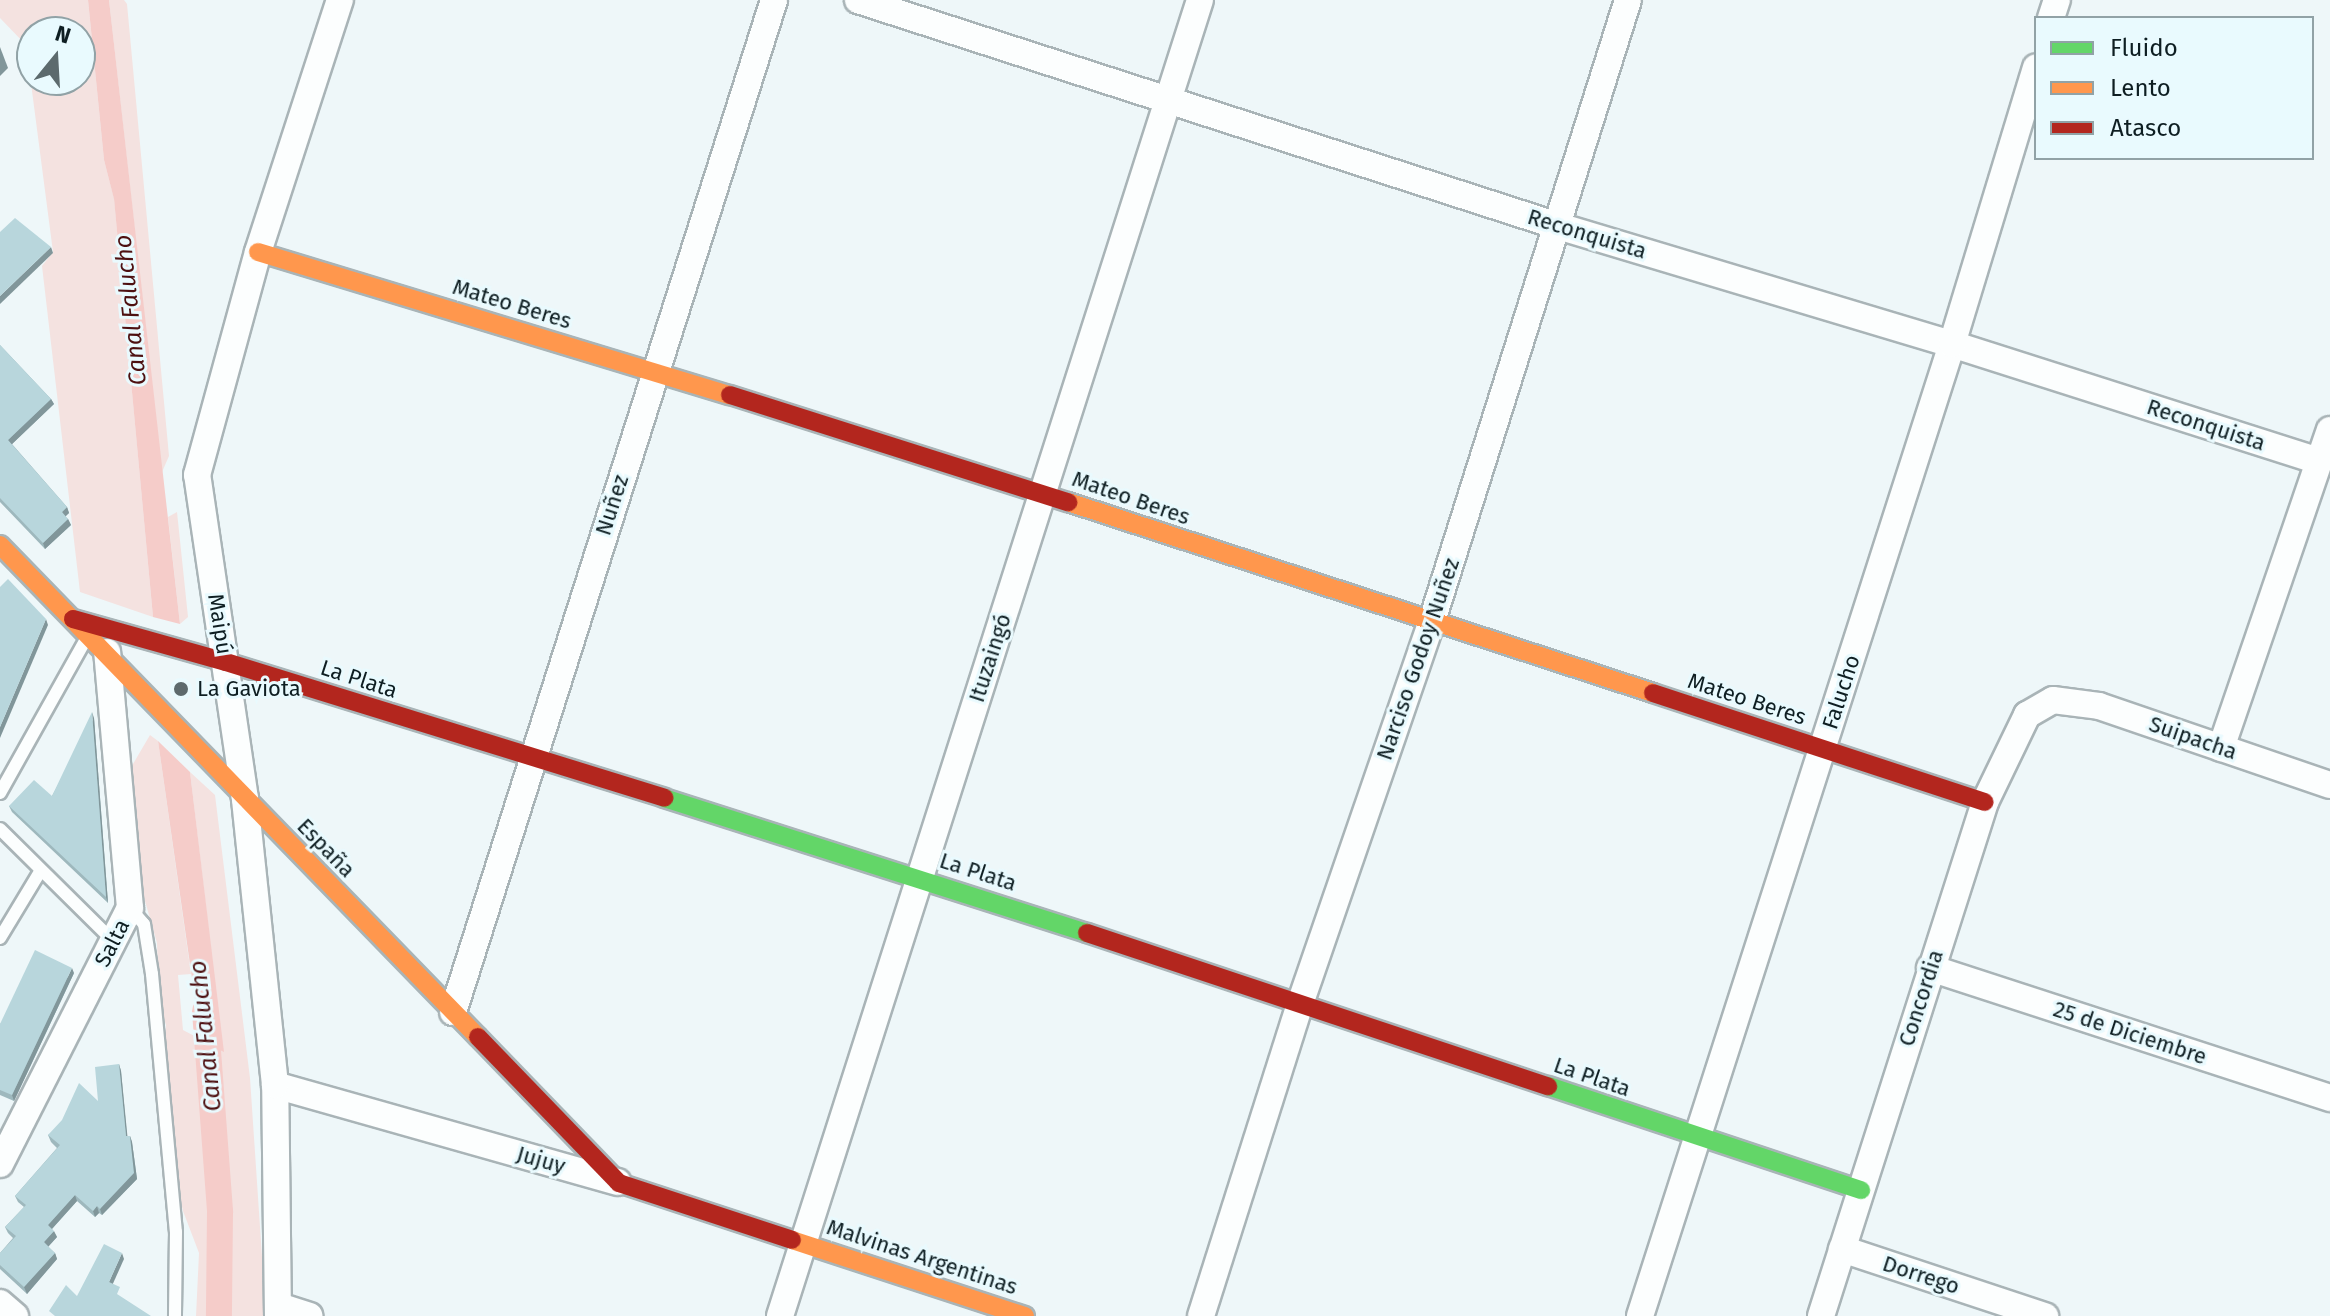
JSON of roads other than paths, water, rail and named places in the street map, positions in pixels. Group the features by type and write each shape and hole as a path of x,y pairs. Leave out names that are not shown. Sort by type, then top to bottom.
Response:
{"street":[{"name":"Maipú","path":"278,1311 275,1085 245,799 197,475 258,252 340,0"},
{"name":"Nuñez","path":"453,1012 530,759 774,0"},
{"name":"Reconquista","path":"858,0 1558,226 1952,344 2318,461"},
{"name":"Ituzaingó","path":"780,1316 1200,0"},
{"name":"Narciso Godoy Nuñez","path":"1201,1316 1300,1004 1431,624 1628,0"},
{"name":"Falucho","path":"1640,1316 1952,344 2034,74"},
{"name":"Mateo Beres","path":"258,252 1043,494 1431,624 1985,802"},
{"path":"2221,748 2330,430"},
{"name":"España","path":"0,545 619,1183"},
{"name":"La Plata","path":"73,619 226,662 920,878 1861,1190"},
{"name":"Salta","path":"0,1164 130,908 98,643"},
{"name":"Suipacha","path":"2053,700 2099,706 2330,785"},
{"name":"Concordia","path":"1821,1316 1985,802 2027,715 2053,700"},
{"name":"25 de Diciembre","path":"1930,968 2330,1098"},
{"name":"Jujuy","path":"275,1085 619,1183 804,1243"},
{"name":"Malvinas Argentinas","path":"804,1243 1025,1316"},
{"name":"Dorrego","path":"1842,1249 2045,1316"},
{"path":"0,1303 15,1316"},
{"path":"278,1311 309,1316"}],"lane":[{"path":"0,793 98,643"},
{"path":"0,829 113,941"},
{"path":"0,938 41,870"},
{"path":"130,908 144,924 152,974 176,1232 175,1316"}],"water":[{"path":"88,0 109,0 180,624 153,617 114,199 104,160 96,80 96,16 90,16"},
{"path":"158,741 190,772 224,1052 201,1041"}],"waterway":[{"name":"Canal Falucho","path":"205,1011 220,1212 219,1316"}],"place":[{"name":"La Gaviota","path":"181,689"}]}
